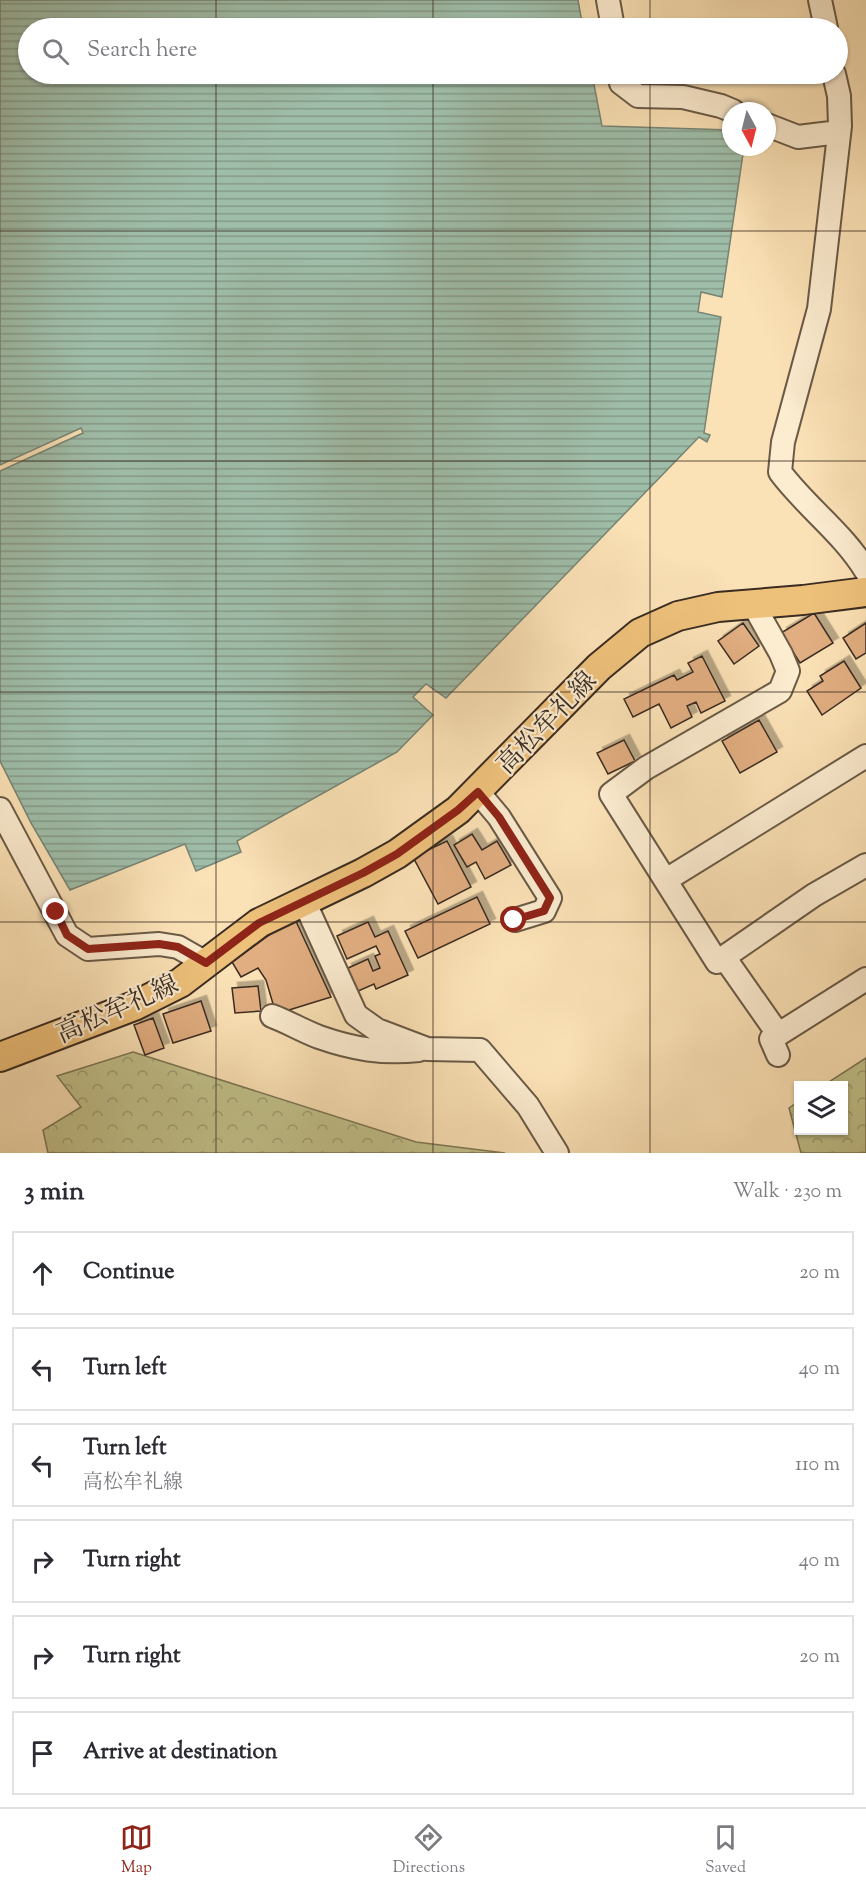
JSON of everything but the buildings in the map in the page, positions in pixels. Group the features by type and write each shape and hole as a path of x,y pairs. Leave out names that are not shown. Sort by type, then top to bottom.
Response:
{"main road":[{"name":"高松牟礼線","path":"0,1057 134,1006 180,983 259,923 397,854 458,810 478,792 599,668 640,633 678,616 718,607 866,592"}],"street":[{"path":"608,0 611,18"},
{"path":"820,0 824,18"},
{"path":"622,84 638,96 683,97 722,106"},
{"path":"836,84 839,96 839,132 819,309 783,442 780,472 794,491 855,552 866,571"},
{"path":"776,128 798,137 839,132"},
{"path":"753,604 782,654 788,671 780,691 646,768 611,794 717,962 814,896 866,865"},
{"path":"666,880 866,756"},
{"path":"478,792 499,817 550,898 544,911 514,920"},
{"path":"0,809 67,935 88,949 159,944 178,947 206,963"},
{"path":"304,901 356,1015 377,1030 427,1049"},
{"path":"724,957 778,1045 866,979"},
{"path":"272,1016 317,1036 369,1051 480,1050 528,1106 557,1153"}],"green space":[{"path":"133,1052 416,1142 505,1153 48,1153 43,1130 81,1107 57,1076"},
{"path":"866,1058 866,1153 801,1153 796,1135 848,1135 848,1081 830,1081"},
{"path":"794,1105 794,1127 789,1108"}],"shaded area":[{"path":"0,0 578,0 581,18 18,18 18,84 594,84 602,126 722,130 722,156 743,156 722,297 701,292 698,312 721,317 704,433 710,435 707,442 699,437 446,698 426,684 413,697 433,715 397,752 237,841 241,852 196,871 185,844 70,890 31,823 0,761 0,471 83,433 81,428 0,465"}],"route":[{"path":"56,912 67,935 88,949 159,944 178,947 206,963 259,923 397,854 458,810 478,792 499,817 550,898 544,911 514,920"}]}
